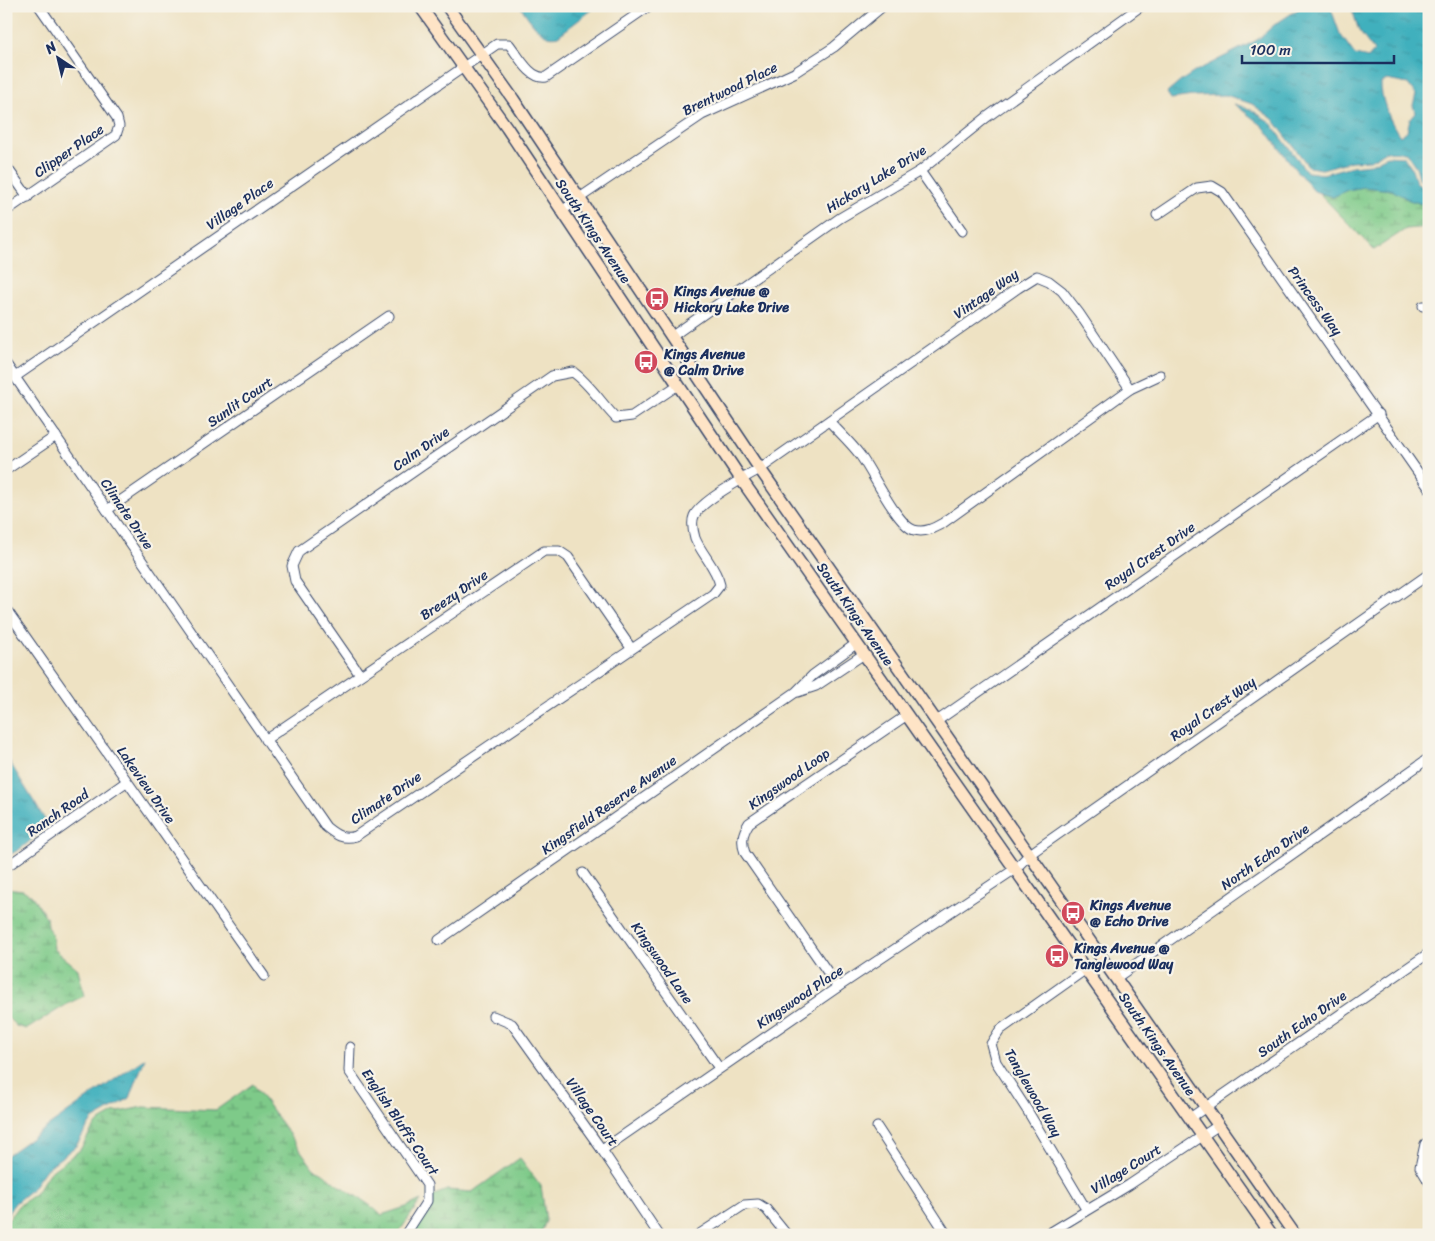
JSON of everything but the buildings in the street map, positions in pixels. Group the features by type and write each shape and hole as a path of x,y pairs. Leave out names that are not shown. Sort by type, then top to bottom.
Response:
{"main road":[{"name":"South Kings Avenue","path":"420,6 507,128 741,479 1272,1235"},
{"name":"South Kings Avenue","path":"447,6 514,99 578,199 760,469 1295,1235"}],"street":[{"name":"Clipper Place","path":"6,211 116,135 120,126 117,118 38,6"},
{"name":"Village Place","path":"15,377 497,44 509,44 536,76 546,77 649,6"},
{"name":"Brentwood Place","path":"562,212 578,199 702,115 794,73 834,47 883,6"},
{"name":"Hickory Lake Drive","path":"671,337 840,218 920,171 987,117 1142,6"},
{"path":"6,166 28,197"},
{"path":"920,171 962,231"},
{"name":"Princess Way","path":"1157,215 1197,188 1212,186 1222,192 1429,488"},
{"name":"Vintage Way","path":"760,469 1037,276 1062,291 1130,389"},
{"name":"Sunlit Court","path":"107,510 389,316"},
{"path":"6,364 56,436 6,470"},
{"name":"Calm Drive","path":"360,675 295,581 292,566 299,551 552,376 573,372 584,380 616,418 632,416 678,385"},
{"path":"829,421 860,456 902,521 912,530 926,531 943,523 1130,389 1160,375"},
{"name":"Royal Crest Drive","path":"937,721 1378,414"},
{"name":"Climate Drive","path":"56,436 326,827 342,837 349,838 356,836 713,594 720,586 718,575 696,539 692,525 694,514 741,479 760,469"},
{"name":"Breezy Drive","path":"265,740 544,551 559,551 568,557 631,648"},
{"name":"Royal Crest Way","path":"1015,869 1030,854 1429,574"},
{"name":"Lakeview Drive","path":"6,609 264,976"},
{"name":"Kingsfield Reserve Avenue","path":"439,940 796,692 813,675 856,644"},
{"name":"Kingsfield Reserve Avenue","path":"796,692 816,686 864,654"},
{"name":"Kingswood Loop","path":"838,987 745,854 742,838 749,823 907,715"},
{"name":"North Echo Drive","path":"1116,978 1429,758"},
{"name":"Ranch Road","path":"6,867 126,782"},
{"name":"Kingswood Place","path":"602,1150 838,987 1015,869"},
{"name":"Kingswood Lane","path":"583,874 719,1068"},
{"name":"South Echo Drive","path":"1190,1118 1429,953"},
{"name":"Tanglewood Way","path":"1086,969 1000,1030 991,1044 996,1062 1086,1209"},
{"name":"Village Court","path":"493,1016 512,1024 602,1150 659,1235"},
{"name":"English Bluffs Court","path":"350,1047 350,1071 427,1185 427,1201 404,1235"},
{"name":"Village Court","path":"1046,1235 1086,1209 1129,1185 1219,1125"},
{"path":"877,1127 947,1235"},
{"path":"1429,1142 1425,1144 1420,1167 1429,1182"},
{"path":"698,1235 744,1205 758,1204 766,1209 787,1235"}],"green space":[{"path":"1364,187 1392,190 1409,200 1429,206 1429,227 1406,229 1374,250 1319,193 1333,197 1347,190"},
{"path":"6,888 23,890 32,896 46,917 47,927 52,934 54,949 78,969 84,996 27,1029 16,1026 6,1016"},
{"path":"253,1084 314,1169 381,1215 421,1200 397,1235 6,1235 6,1223 18,1206 36,1193 49,1173 80,1150 91,1131 100,1121 114,1113 143,1107 216,1110"},
{"path":"520,1158 541,1186 546,1221 540,1235 412,1235 431,1204 432,1196 447,1190 472,1192"}],"water":[{"path":"520,6 597,6 558,36 552,37 541,32"},
{"path":"1303,6 1330,6 1340,34 1355,55 1368,58 1374,51 1359,31 1351,6 1429,6 1429,186 1420,180 1416,167 1406,152 1386,151 1370,160 1351,161 1322,169 1309,167 1273,119 1252,104 1226,95 1171,99 1167,93 1181,81 1196,71 1257,40 1274,25","holes":["1387,80 1408,84 1416,95 1413,105 1415,113 1410,119 1407,131 1400,136 1387,111 1382,96 1381,83"]},
{"path":"1234,104 1250,109 1270,122 1307,172 1323,174 1352,166 1371,164 1387,156 1404,157 1412,169 1416,182 1429,191 1429,206 1409,200 1392,190 1364,187 1347,190 1333,197 1314,191 1263,126"},
{"path":"6,756 47,823 34,838 6,856"},
{"path":"145,1058 130,1098 92,1120 76,1146 46,1169 32,1189 15,1203 6,1215 6,1156"}],"place":[{"name":"Kings Avenue @ Hickory Lake Drive","path":"657,299"},
{"name":"Kings Avenue @ Calm Drive","path":"646,362"},
{"name":"Kings Avenue @ Echo Drive","path":"1073,913"},
{"name":"Kings Avenue @ Tanglewood Way","path":"1057,956"}]}
